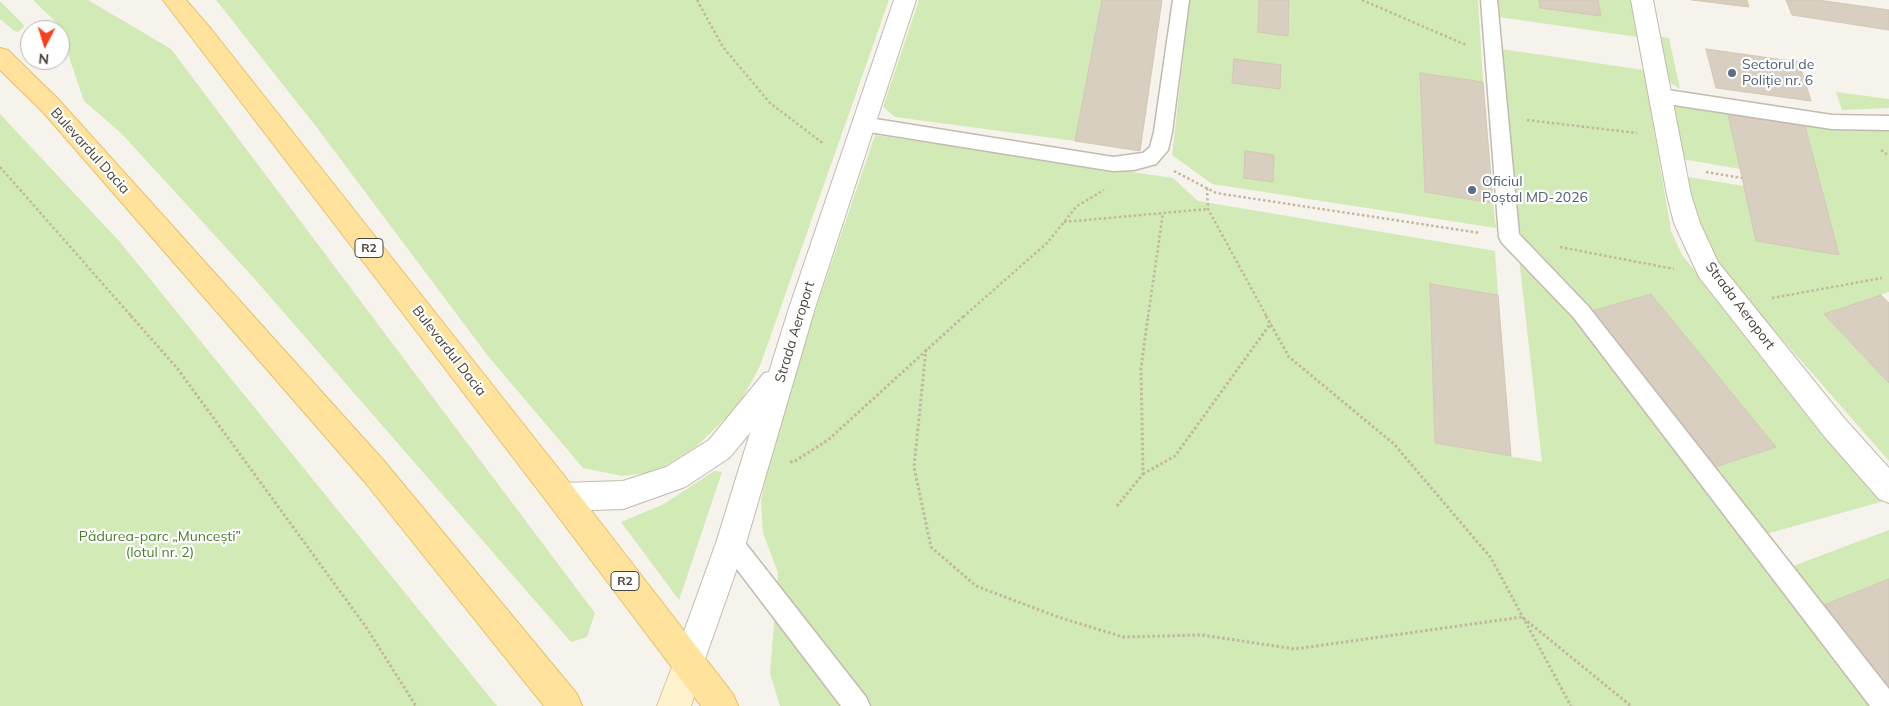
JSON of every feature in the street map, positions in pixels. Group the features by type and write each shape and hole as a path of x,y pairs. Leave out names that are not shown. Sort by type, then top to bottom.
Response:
{"main road":[{"name":"Bulevardul Dacia","path":"174,0 204,35 562,497 721,706"},
{"name":"Bulevardul Dacia","path":"0,56 50,105 374,471 565,706"}],"street":[{"name":"Strada Aeroport","path":"688,665 731,543 783,371 905,0"},
{"name":"Strada Aeroport","path":"1642,0 1679,195 1688,223 1708,269 1834,427 1889,489"},
{"path":"562,497 623,495 674,477 719,449 783,371"},
{"path":"674,706 688,665"}],"lane":[{"path":"864,124 1113,164 1142,161 1159,150 1181,0"},
{"path":"1489,0 1509,237 1581,312 1886,706"},
{"path":"1661,96 1832,122 1889,122"},
{"path":"731,543 857,706"}],"path":[{"path":"697,0 723,47 770,103 850,163"},
{"path":"1362,0 1494,57"},
{"path":"1499,116 1668,136"},
{"path":"753,470 795,461 828,440 926,348 1048,243 1077,206 1115,184 1142,161 1216,193 1509,237 1715,278"},
{"path":"0,167 177,368 366,627 416,706"},
{"path":"1704,172 1706,181"},
{"path":"1207,188 1208,209 1289,358 1394,444 1491,558 1571,706"},
{"path":"1064,222 1208,209"},
{"path":"1142,474 1141,368 1163,213"},
{"path":"1764,299 1882,278"},
{"path":"1116,506 1142,474 1176,456 1270,323"},
{"path":"926,348 914,467 931,547 976,586 1058,617 1123,637 1202,635 1295,650 1522,617 1631,706"}],"green space":[{"path":"33,0 88,0 171,49 595,613 587,637 571,642 252,276 122,134 84,101 70,60 70,20 54,20"},
{"path":"216,0 889,0 760,366 738,406 696,447 655,472 622,476 583,468 488,356 318,129"},
{"path":"919,0 1102,0 1075,141 895,117 883,107"},
{"path":"1190,0 1478,0 1483,82 1420,73 1425,192 1493,203 1496,228 1212,184 1172,155"},
{"path":"1497,0 1631,0 1638,37 1499,17"},
{"path":"0,1 20,21 20,30 18,32 13,30 0,19"},
{"path":"1657,36 1669,38 1680,89 1666,80"},
{"path":"1501,49 1644,70 1671,231 1682,255 1884,501 1766,534 1712,468 1776,447 1651,294 1592,311 1540,260 1520,232"},
{"path":"1836,92 1889,99 1889,108 1842,110"},
{"path":"1673,105 1728,114 1740,169 1682,159"},
{"name":"Pădurea-parc „Muncești” (lotul nr. 2)","path":"0,114 120,242 497,706 0,706"},
{"path":"1805,126 1889,129 1889,292 1824,314 1889,383 1889,461 1725,274 1699,231 1688,177 1744,186 1756,241 1839,255"},
{"path":"875,135 1173,178 1198,201 1495,251 1498,295 1430,284 1435,443 1542,462 1519,258 1572,316 1870,706 780,706 770,673 778,573 763,533 761,500 779,417"},
{"path":"714,471 722,472 679,600 621,522 664,504"},
{"path":"1889,530 1889,579 1824,605 1793,566"}],"building":[{"path":"1102,0 1162,0 1140,151 1075,141"},
{"path":"1259,0 1289,0 1288,36 1258,32"},
{"path":"1539,0 1598,0 1601,16 1540,8"},
{"path":"1692,0 1747,0 1749,7"},
{"path":"1786,0 1818,0 1889,10 1889,30 1792,15"},
{"path":"1706,49 1799,62 1811,101 1716,88"},
{"path":"1234,59 1281,65 1280,89 1232,83"},
{"path":"1420,73 1483,82 1493,203 1425,192"},
{"path":"1728,114 1805,126 1839,255 1756,241"},
{"path":"1245,151 1274,155 1273,182 1244,178"},
{"path":"1430,284 1498,295 1511,456 1435,443"},
{"path":"1651,294 1776,447 1712,468 1592,311"},
{"path":"1881,295 1889,303 1889,383 1824,314"},
{"path":"1889,579 1889,687 1824,605"}],"place":[{"name":"Sectorul de Poliție nr. 6","path":"1732,73"},
{"name":"Oficiul Poștal MD-2026","path":"1472,190"}]}
